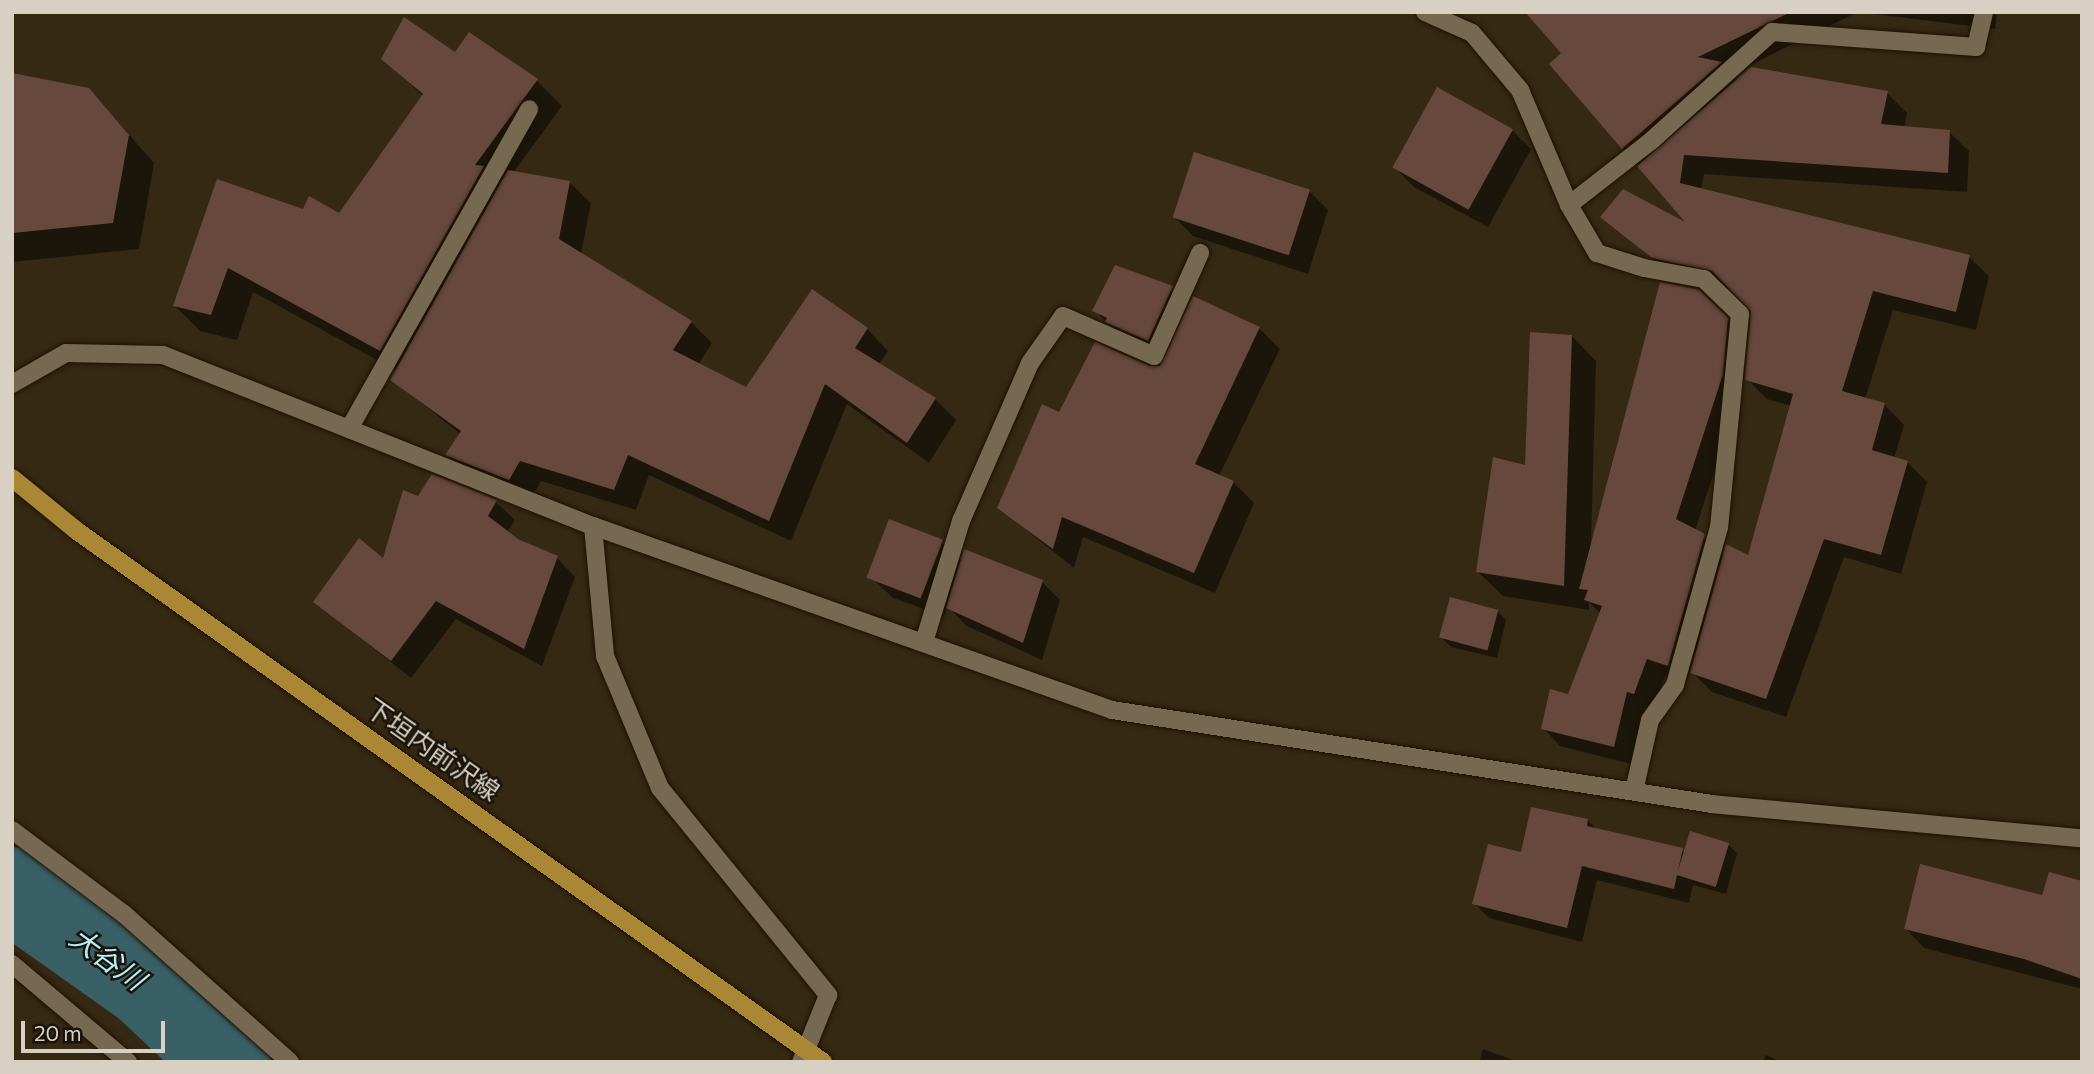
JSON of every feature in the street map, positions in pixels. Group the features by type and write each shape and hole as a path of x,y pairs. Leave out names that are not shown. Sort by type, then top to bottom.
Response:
{"main road":[{"name":"下垣内前沢線","path":"12,478 77,531 804,1056 823,1062"}],"street":[{"path":"1425,12 1472,33 1520,90 1569,205 1597,253 1644,268 1704,279 1740,314 1719,527 1675,685 1650,720 1634,791"},
{"path":"1569,205 1651,141 1772,32 1976,47 1984,12"},
{"path":"349,429 529,109"},
{"path":"924,642 961,521 1030,363 1062,316 1154,356 1200,253"},
{"path":"12,384 66,353 163,355 593,526 1112,710 1712,804 2082,838"},
{"path":"593,526 605,656 660,788 828,995 804,1056"},
{"path":"12,830 124,914 290,1062"},
{"path":"12,964 128,1062"}],"building":[{"path":"1525,12 1791,12 1698,57 1722,62 1622,149 1549,64 1561,53"},
{"path":"404,17 455,52 469,32 538,79 475,165 484,166 380,351 228,268 211,315 173,306 217,179 303,209 309,196 339,213 423,94 381,59"},
{"path":"1751,67 1888,91 1881,124 1950,130 1948,173 1684,155 1680,183 1970,255 1956,312 1873,291 1842,391 1885,403 1872,450 1908,461 1881,555 1824,539 1766,699 1690,673 1726,544 1748,555 1793,394 1745,380 1751,311 1712,271 1652,258 1600,217 1623,189 1685,222 1637,166"},
{"path":"12,73 89,88 129,135 113,223 12,233"},
{"path":"1437,87 1513,129 1468,210 1392,167"},
{"path":"1194,152 1310,190 1289,255 1173,218"},
{"path":"508,170 570,181 559,239 692,321 673,350 746,387 812,289 868,328 855,348 936,398 907,443 825,384 769,521 628,455 614,490 520,461 509,480 445,455 461,431 390,380"},
{"path":"1115,265 1173,286 1148,341 1105,322 1107,318 1092,311"},
{"path":"1660,282 1699,290 1728,318 1723,374 1676,519 1705,534 1668,666 1647,659 1634,694 1627,692 1614,747 1541,729 1550,689 1568,694 1602,606 1584,600 1588,590 1579,589"},
{"path":"1193,296 1260,327 1195,464 1234,481 1194,573 1062,517 1053,549 997,508 1042,404 1059,412 1095,342 1149,366 1160,366"},
{"path":"1530,332 1572,335 1564,586 1476,572 1493,457 1525,465"},
{"path":"432,474 497,500 488,516 518,539 558,556 524,649 436,601 391,661 313,602 359,538 383,558 403,490 418,496"},
{"path":"889,519 943,540 921,599 866,578"},
{"path":"964,549 1043,580 1023,643 946,608"},
{"path":"1450,597 1498,610 1487,651 1439,638"},
{"path":"1531,807 1588,819 1587,826 1683,848 1674,889 1582,866 1567,928 1472,904 1488,844 1521,852"},
{"path":"1690,831 1729,843 1716,887 1677,875"},
{"path":"1920,864 2042,895 2049,872 2082,881 2082,979 2024,959 1904,929"}],"waterway":[{"name":"大谷川","path":"12,890 145,984 228,1062"}]}
